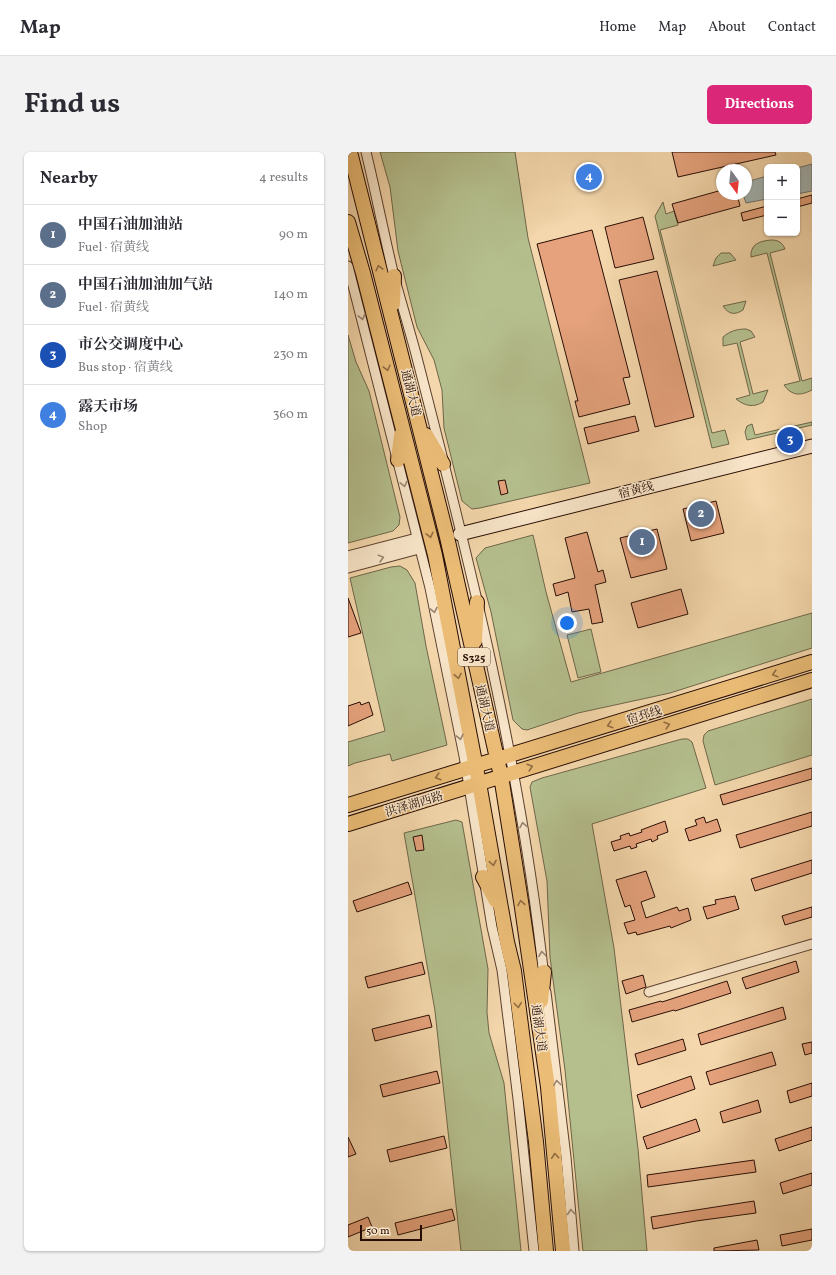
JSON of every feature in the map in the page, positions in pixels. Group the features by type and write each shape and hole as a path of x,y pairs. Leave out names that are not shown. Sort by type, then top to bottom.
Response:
{"main road":[{"name":"通湖大道","path":"350,152 418,422 453,535 474,659 503,757 553,1131 563,1251"},
{"name":"通湖大道","path":"348,222 363,273 435,555 474,785 514,971 536,1142 546,1251"},
{"path":"392,320 394,276"},
{"path":"418,422 443,464"},
{"path":"398,460 402,427"},
{"name":"宿黄线","path":"453,535 812,446"},
{"path":"474,659 477,602"},
{"name":"宿邳线","path":"471,767 812,662"},
{"name":"宿邳线","path":"474,785 812,680"},
{"name":"洪泽湖西路","path":"348,805 471,767"},
{"name":"洪泽湖西路","path":"348,824 474,785"},
{"path":"483,877 502,912"},
{"path":"539,1026 544,972"}],"street":[{"path":"366,152 394,276 416,353 443,464 453,535 477,602 503,757"},
{"path":"348,266 430,588 471,767"},
{"path":"348,558 414,544 348,567"},
{"path":"506,774 525,836 544,972 566,1156 574,1251"},
{"path":"474,785 483,877 502,970 518,1099 534,1251"},
{"path":"649,992 812,944"}],"green space":[{"path":"380,152 515,152 528,238 590,483 480,508 472,509 462,501 444,428 442,390 434,360 417,327 398,251 390,187"},
{"path":"663,202 666,214 674,211 678,225 660,230 712,433 725,430 729,444 712,448 655,216"},
{"path":"771,240 780,242 785,249 770,253 802,381 812,378 812,390 800,394 793,393 784,385 800,381 767,253 751,257 752,249 756,244"},
{"path":"721,253 730,253 736,260 713,266 716,258"},
{"path":"746,301 743,310 737,313 730,313 723,306"},
{"path":"740,329 751,331 755,337 740,342 753,394 768,390 763,402 752,406 746,405 736,399 750,395 737,343 723,346 723,337 728,333"},
{"path":"348,335 356,362 369,391 400,517 399,525 393,531 348,543"},
{"path":"812,422 812,425 747,440 745,432 747,426 752,424 755,435"},
{"path":"533,535 546,592 571,682 812,613 812,648 670,693 578,713 527,730 522,729 513,720 491,612 476,558 485,548"},
{"path":"400,566 407,570 415,583 426,646 447,745 392,761 390,754 348,766 348,742 385,731 350,578"},
{"path":"591,629 601,672 578,678 567,635"},
{"path":"812,699 812,755 715,785 703,741 704,735 708,731"},
{"path":"682,739 688,739 692,742 706,788 592,824 614,948 638,1149 647,1251 583,1251 565,1070 550,957 547,881 530,787 532,782 542,778"},
{"path":"456,820 462,822 488,969 487,1012 489,1033 504,1083 521,1251 461,1251 435,1011 404,833"}],"shaded area":[{"path":"812,164 812,191 800,193 800,167"},
{"path":"764,177 764,200 746,203 745,200 752,200 752,180"}],"building":[{"path":"672,152 775,152 776,155 736,164 716,164 716,168 678,177"},
{"path":"716,192 716,200 738,200 740,206 678,223 672,204"},
{"path":"812,195 812,203 800,206 800,198"},
{"path":"764,207 764,216 743,221 741,213"},
{"path":"643,217 654,259 615,268 605,227"},
{"path":"592,230 630,377 623,378 630,404 579,417 575,401 578,401 537,244"},
{"path":"657,271 694,417 655,427 619,280"},
{"path":"635,416 639,431 588,444 584,428"},
{"path":"505,480 508,493 501,495 498,481"},
{"path":"716,501 724,533 691,541 683,509"},
{"path":"657,529 667,569 631,578 620,538"},
{"path":"587,532 598,572 603,570 606,582 595,585 603,622 592,624 589,609 572,612 568,592 556,596 553,584 575,578 565,538"},
{"path":"681,589 688,614 638,628 631,603"},
{"path":"348,598 361,633 348,637"},
{"path":"360,702 361,705 369,702 373,715 348,726 348,706"},
{"path":"812,768 812,779 723,805 720,795"},
{"path":"812,812 812,826 740,848 736,835"},
{"path":"704,817 706,823 717,819 721,831 689,841 685,829 697,825 695,820"},
{"path":"665,821 668,832 657,836 658,839 652,842 651,839 636,844 637,847 631,849 630,846 614,851 611,842 621,839 620,836 629,833 630,836 642,832 641,830"},
{"path":"422,835 424,850 416,851 413,837"},
{"path":"812,860 812,873 755,891 751,879"},
{"path":"646,871 655,897 641,902 646,918 677,907 679,911 688,908 691,920 671,928 670,926 637,935 636,932 628,934 624,923 635,920 630,905 625,907 616,880"},
{"path":"408,882 412,894 357,912 353,901"},
{"path":"735,896 739,909 707,919 703,907 716,904 715,900"},
{"path":"812,907 812,917 785,925 782,916"},
{"path":"796,961 799,972 746,989 742,978"},
{"path":"422,962 425,974 368,988 365,977"},
{"path":"643,975 646,987 626,994 622,981"},
{"path":"727,981 731,993 675,1011 674,1010 632,1022 629,1010 661,1001 662,1002"},
{"path":"783,1007 786,1019 701,1045 698,1034"},
{"path":"429,1015 432,1027 375,1041 372,1029"},
{"path":"683,1039 686,1050 638,1065 635,1054"},
{"path":"812,1042 812,1053 805,1055 802,1044"},
{"path":"772,1052 776,1065 710,1085 706,1072"},
{"path":"437,1071 440,1083 383,1097 380,1085"},
{"path":"691,1076 695,1089 641,1108 637,1095"},
{"path":"812,1083 812,1096 790,1103 787,1091"},
{"path":"758,1100 761,1112 723,1123 720,1112"},
{"path":"696,1119 700,1131 647,1149 643,1137"},
{"path":"812,1127 812,1140 779,1151 775,1139"},
{"path":"444,1136 447,1148 390,1162 387,1150"},
{"path":"348,1137 356,1154 348,1157"},
{"path":"754,1160 756,1172 648,1187 647,1175"},
{"path":"812,1173 812,1185 783,1194 780,1183"},
{"path":"754,1201 756,1213 696,1221 653,1229 651,1217"},
{"path":"452,1209 455,1220 398,1235 395,1223"},
{"path":"368,1217 372,1227 348,1237 348,1225"},
{"path":"812,1229 812,1240 782,1246 780,1235"},
{"path":"757,1240 759,1250 714,1251 714,1248"}],"place":[{"name":"露天市场","path":"589,177"},
{"name":"市公交调度中心","path":"790,440"},
{"name":"中国石油加油加气站","path":"701,514"},
{"name":"中国石油加油站","path":"642,542"}]}
